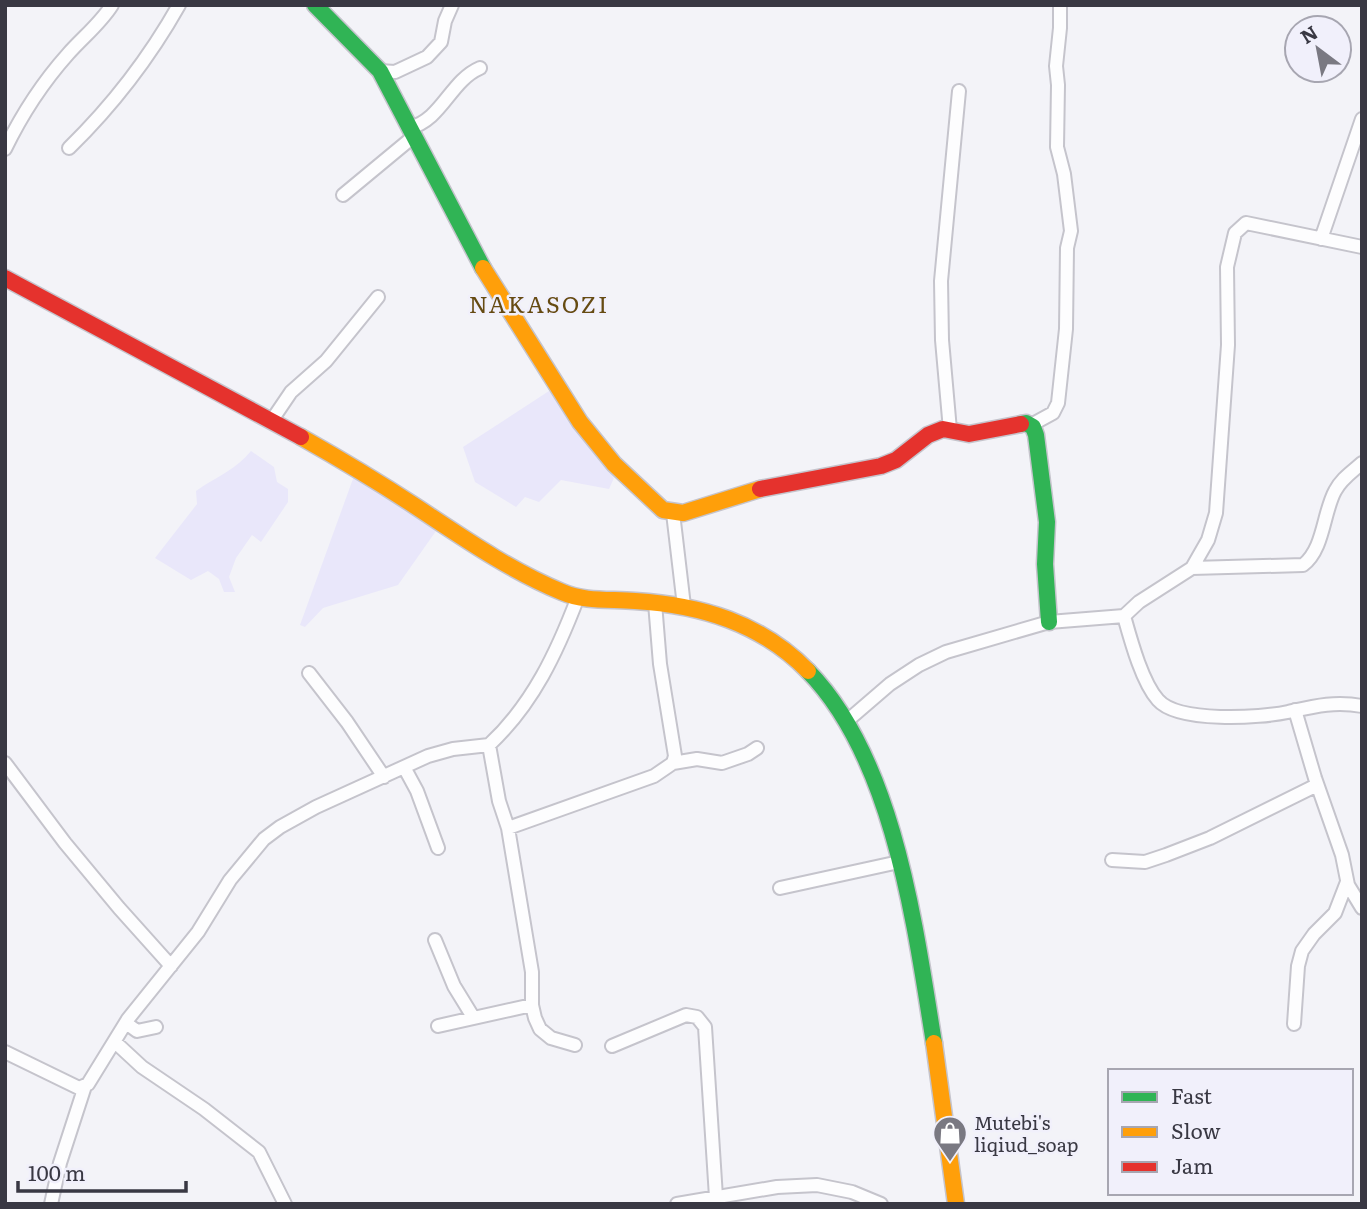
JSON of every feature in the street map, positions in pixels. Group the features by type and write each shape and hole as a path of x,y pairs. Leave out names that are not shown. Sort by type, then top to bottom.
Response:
{"street":[{"path":"5,149 27,107 54,70 92,31 112,5"},
{"path":"69,148 108,110 145,62 179,5"},
{"path":"314,5 380,71 487,276 580,422 614,464 663,510 673,513 683,513 752,491 881,466 896,460 928,435 943,429 969,434 1021,423 1031,425 1053,413 1058,403 1066,329 1067,248 1070,230 1064,174 1057,147 1056,66 1060,5"},
{"path":"380,71 395,72 427,57 441,43 445,21 452,5"},
{"path":"343,195 411,132 429,119 468,74 480,68"},
{"path":"950,430 942,340 941,281 959,91"},
{"path":"1321,239 1362,119"},
{"path":"847,721 890,684 919,665 946,652 1049,622 1124,616 1139,602 1192,568 1208,540 1216,513 1227,357 1227,267 1235,233 1246,223 1362,247"},
{"path":"5,278 186,376 272,419 381,482 522,572 554,589 578,597 684,606 742,624 778,645 829,695 847,721 875,779 899,862 927,994 956,1204"},
{"path":"272,419 291,392 326,361 378,297"},
{"path":"1031,425 1036,435 1045,492 1045,564 1049,622"},
{"path":"1192,568 1231,569 1305,564 1321,534 1334,493 1344,478 1362,463"},
{"path":"673,513 684,606"},
{"path":"5,1052 66,1083 79,1088 88,1084 126,1023 198,932 230,880 264,839 316,807 428,756 453,749 489,745 528,702 551,661 578,597"},
{"path":"655,603 660,664 675,756 673,763"},
{"path":"1124,616 1151,689 1159,702 1172,710 1192,715 1242,716 1295,710 1333,702 1362,706"},
{"path":"309,673 348,722 384,777"},
{"path":"1295,710 1317,785 1342,855 1347,882 1360,901"},
{"path":"489,745 496,792 508,828 532,972 532,1005 540,1029 551,1038 575,1045"},
{"path":"508,828 654,776 673,763 696,759 722,763 757,748"},
{"path":"5,763 65,843 171,966"},
{"path":"404,767 417,791 438,849"},
{"path":"1112,860 1145,862 1166,855 1210,838 1317,785"},
{"path":"780,888 899,862"},
{"path":"1294,1024 1298,966 1302,951 1335,913 1347,882"},
{"path":"435,940 454,986 473,1017"},
{"path":"438,1026 532,1005"},
{"path":"612,1045 687,1016 697,1017 705,1027 716,1197"},
{"path":"126,1023 137,1031 156,1027"},
{"path":"116,1042 142,1067 204,1109 259,1152 285,1204"},
{"path":"51,1204 60,1163 85,1086"},
{"path":"677,1204 777,1187 817,1185 852,1192 881,1204"}],"shaded area":[{"path":"549,391 614,478 609,489 561,480 539,502 525,497 516,507 475,482 463,447"},
{"path":"251,451 274,467 277,482 288,489 288,502 261,542 252,535 236,558 229,577 235,592 224,592 219,579 208,571 191,580 155,558 197,504 196,491 232,468"},
{"path":"354,476 436,531 398,585 323,608 305,627 300,625"}],"traffic: fast":[{"path":"315,5 380,71 483,268"},
{"path":"1021,424 1026,423 1033,427 1036,435 1047,522 1045,564 1049,622"},
{"path":"808,671 837,707 861,750 881,797 908,897 934,1043"}],"traffic: slow":[{"path":"483,268 580,422 614,464 663,510 683,513 760,489"},
{"path":"301,437 486,552 542,583 580,597 659,603 706,612 770,640 808,671"},
{"path":"934,1043 956,1204"}],"traffic: jam":[{"path":"5,278 301,437"},
{"path":"760,489 881,466 896,460 928,435 943,429 969,434 1021,424"}],"place":[{"name":"Mutebi's liqiud_soap","path":"950,1163"}],"district":[{"name":"NAKASOZI","path":"539,303"}]}
